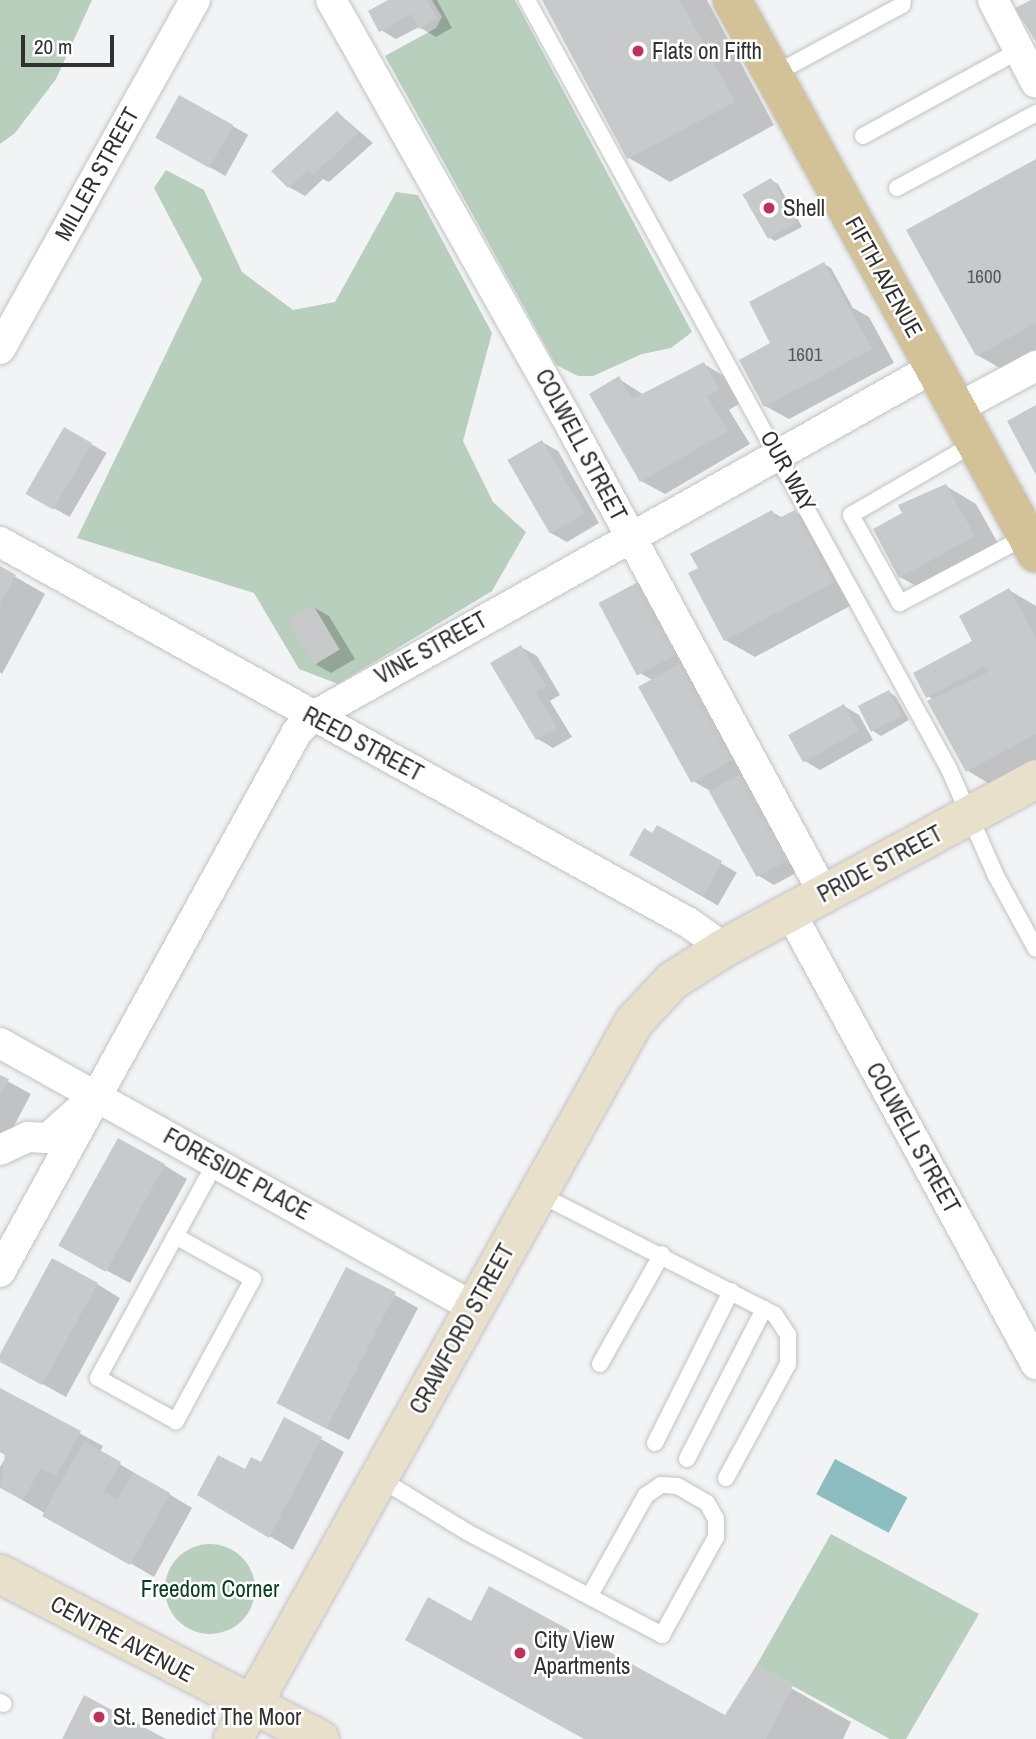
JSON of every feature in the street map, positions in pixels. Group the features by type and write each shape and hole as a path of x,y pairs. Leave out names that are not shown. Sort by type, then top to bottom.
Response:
{"main road":[{"name":"FIFTH AVENUE","path":"732,0 1031,545"}],"street":[{"name":"MILLER STREET","path":"0,349 195,0"},
{"name":"COLWELL STREET","path":"331,0 630,537 824,894"},
{"path":"993,0 1036,83"},
{"path":"956,409 1036,366"},
{"name":"VINE STREET","path":"0,1272 297,732 312,717 933,368"},
{"name":"REED STREET","path":"0,542 312,717 690,923 724,948"},
{"name":"PRIDE STREET","path":"724,948 1036,779"},
{"name":"COLWELL STREET","path":"790,912 1036,1364"},
{"name":"CRAWFORD STREET","path":"242,1723 634,1022 672,981 724,948"},
{"name":"FORESIDE PLACE","path":"0,1043 217,1161 473,1307"},
{"path":"3,1147 28,1137 48,1138 96,1095"},
{"path":"3,1147 28,1146 45,1154 54,1176"},
{"name":"CENTRE AVENUE","path":"0,1574 242,1723 320,1739"}],"lane":[{"name":"OUR WAY","path":"527,0 779,454 970,815 995,874 1036,949"},
{"path":"774,75 902,5 902,0"},
{"path":"863,136 1020,50"},
{"path":"898,188 1036,113"},
{"path":"975,443 850,515 900,603 1031,545"},
{"path":"176,1236 253,1279 176,1421 98,1378 217,1161"},
{"path":"537,1193 628,1241 662,1254 775,1315 788,1335 788,1364 726,1478"},
{"path":"600,1364 662,1254"},
{"path":"655,1443 731,1291"},
{"path":"687,1459 764,1309"},
{"path":"379,1478 444,1519 662,1635 716,1537 716,1518 707,1503 677,1486 661,1485 646,1495 590,1595"}],"green space":[{"path":"0,0 92,0 56,79 15,133 0,144"},
{"path":"432,0 515,0 692,332 671,348 642,354 593,376 578,376 556,365 385,56 436,28 442,17"},
{"path":"166,170 204,190 242,272 293,310 335,302 396,192 418,195 492,333 463,441 493,502 526,532 492,591 338,684 299,669 254,593 77,538 202,279 154,188"},
{"path":"831,1534 979,1614 906,1739 890,1739 756,1666"},
{"name":"Freedom Corner","path":"210,1544 235,1552 247,1564 255,1589 247,1614 235,1626 210,1634 185,1626 173,1614 165,1589 173,1564 185,1552"}],"water":[{"path":"835,1459 907,1497 889,1533 816,1494"}],"building":[{"path":"388,0 427,0 437,19 419,29 411,14 379,32 368,11"},
{"name":"Flats on Fifth","path":"542,0 680,0 735,102 627,159"},
{"path":"1036,0 1036,42 1015,8"},
{"path":"179,95 233,125 209,168 155,138"},
{"path":"337,111 358,133 313,175 308,170 288,188 271,171"},
{"path":"1036,159 1036,323 976,356 906,230"},
{"name":"Shell","path":"771,178 796,222 768,239 742,194"},
{"path":"824,262 872,349 764,407 739,360 770,343 749,302"},
{"path":"704,362 719,389 707,396 728,431 640,482 589,394 619,376 632,399"},
{"path":"1036,405 1036,475 1007,421"},
{"path":"64,427 92,443 53,510 26,494"},
{"path":"542,440 584,514 550,534 507,460"},
{"path":"946,484 975,536 899,578 873,529 902,513 898,505"},
{"path":"772,510 777,519 795,510 834,582 724,641 688,573 698,568 690,554"},
{"path":"0,566 16,575 0,605"},
{"path":"640,581 678,653 637,675 599,603"},
{"path":"1009,588 1036,638 1036,734 966,772 927,701 989,672 985,666 926,698 913,673 972,641 959,616"},
{"path":"313,605 340,650 314,665 287,620"},
{"path":"521,645 546,686 536,692 557,728 536,740 490,663"},
{"path":"681,663 734,759 691,783 638,687"},
{"path":"889,690 902,716 871,732 858,706"},
{"path":"844,704 859,731 803,762 788,735"},
{"path":"744,772 792,858 757,877 709,791"},
{"path":"657,825 722,861 704,896 629,855 644,828 652,833"},
{"path":"0,1075 9,1079 0,1096"},
{"path":"118,1138 165,1164 106,1272 58,1246"},
{"path":"52,1258 98,1283 42,1385 0,1362 0,1354"},
{"path":"346,1267 396,1292 326,1429 277,1403"},
{"path":"0,1388 81,1431 56,1476 41,1468 23,1500 0,1488 5,1455 0,1452"},
{"path":"284,1417 322,1437 269,1538 197,1495 218,1455 245,1469 251,1457 261,1462"},
{"path":"84,1441 121,1462 104,1492 118,1499 133,1472 170,1493 130,1565 42,1516"},
{"name":"City View Apartments","path":"489,1586 725,1715 756,1666 793,1686 766,1739 584,1739 405,1640 428,1597 471,1621"},
{"name":"St. Benedict The Moor","path":"84,1695 166,1739 62,1739"}],"place":[{"name":"Flats on Fifth","path":"638,51"},
{"name":"Shell","path":"769,208"},
{"name":"City View Apartments","path":"520,1653"},
{"name":"St. Benedict The Moor","path":"99,1717"}]}
